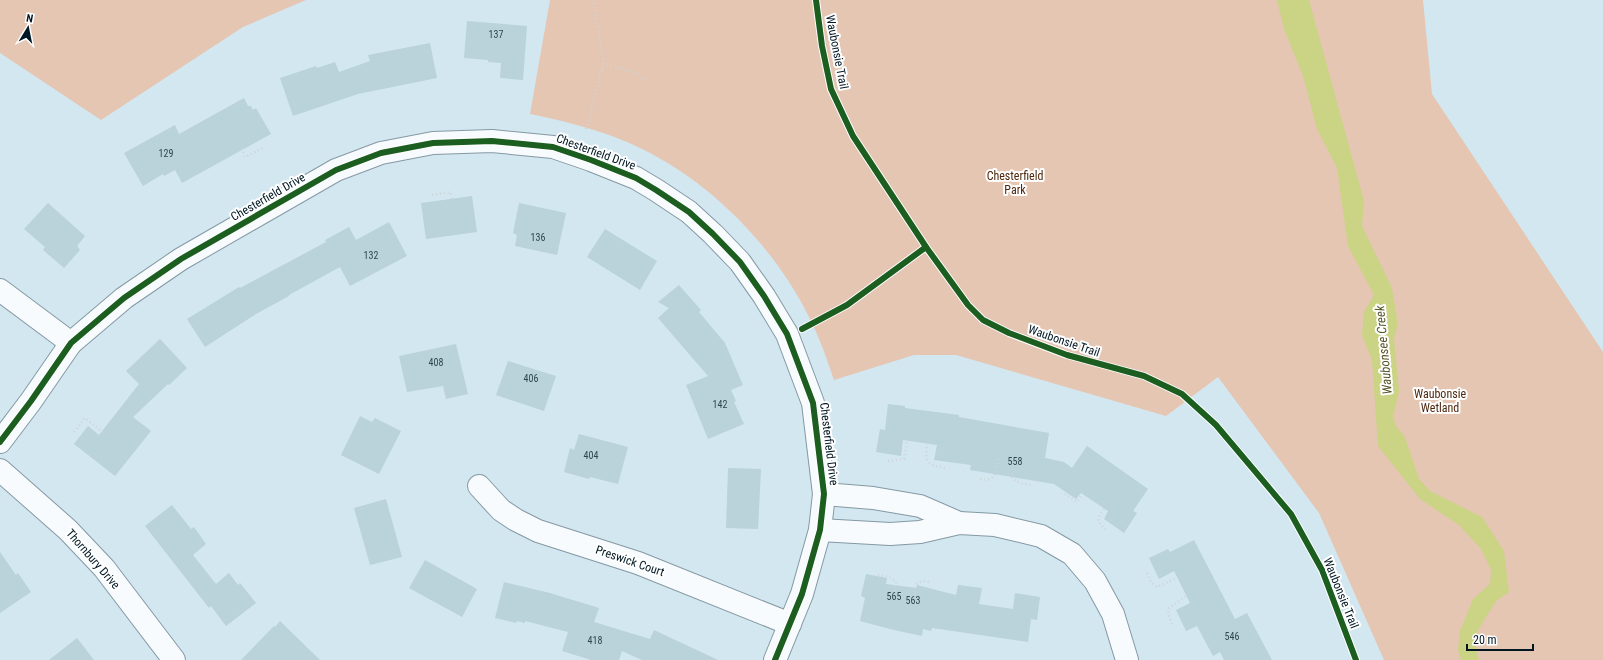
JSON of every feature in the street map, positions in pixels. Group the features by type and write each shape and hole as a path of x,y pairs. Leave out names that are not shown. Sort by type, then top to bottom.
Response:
{"street":[{"name":"Chesterfield Drive","path":"0,442 31,401 71,343 124,298 182,259 336,170 381,153 433,143 492,141 553,147 613,168 656,190 689,212 740,262 764,296 787,334 803,372 813,403 824,494 820,530 802,594 775,660"},
{"path":"0,290 71,343"},
{"name":"Thornbury Drive","path":"0,470 68,530 104,568 174,660"},
{"name":"Preswick Court","path":"479,486 501,510 516,520 538,531 638,563 790,624"},
{"path":"824,494 873,498 920,506 959,523"},
{"path":"820,530 890,534 920,532 959,523 995,525 1041,536 1072,554 1095,580 1113,614 1127,660"}],"path":[{"path":"586,129 602,64 602,53 593,0"},
{"path":"602,64 627,70 641,77 644,81"},
{"path":"242,148 245,157 263,148"},
{"path":"432,195 450,192 452,199"},
{"path":"74,432 85,418 105,434"},
{"path":"888,461 904,459 907,441"},
{"path":"927,443 926,456 928,462 934,466 945,468"},
{"path":"980,478 985,480 993,478 996,474 999,458"},
{"path":"1015,461 1012,477 1014,480 1033,485"},
{"path":"1065,494 1077,502 1082,494"},
{"path":"1104,509 1098,520 1099,524 1108,531"},
{"path":"1147,573 1151,582 1157,587 1177,578"},
{"path":"878,575 889,577 896,582 894,596"},
{"path":"913,600 917,584 922,581 931,582"},
{"path":"1172,624 1168,613 1169,608 1186,596"}],"green space":[{"path":"0,0 306,0 243,27 101,120 0,53"},
{"path":"550,0 1423,0 1432,94 1603,352 1603,660 1384,660 1319,513 1218,377 1166,416 956,355 914,355 834,380 816,331 808,315 792,287 773,259 752,233 703,187 676,168 647,151 617,138 596,130 530,114"}],"water":[{"name":"Waubonsee Creek","path":"1277,0 1309,0 1364,201 1362,226 1392,288 1398,324 1394,339 1399,391 1393,417 1396,426 1405,437 1419,479 1430,491 1482,517 1504,551 1509,592 1496,601 1478,630 1475,640 1479,660 1461,660 1458,650 1460,631 1473,599 1490,584 1491,570 1481,549 1459,525 1420,499 1378,446 1372,360 1362,335 1364,312 1374,295 1348,246 1337,168 1317,129 1303,76 1284,29"}],"building":[{"path":"467,21 527,26 523,80 500,78 501,63 488,62 488,60 464,58"},
{"path":"430,43 437,78 358,94 293,116 280,78 316,66 317,68 335,62 339,72 370,61 368,55"},
{"path":"244,98 248,106 251,106 253,110 256,108 271,134 182,183 175,170 164,176 163,174 143,186 124,153 175,125 179,134"},
{"path":"472,196 477,232 426,239 421,203"},
{"path":"48,203 85,236 77,246 80,250 64,268 43,250 45,247 24,229"},
{"path":"519,203 566,213 557,255 515,246 517,235 513,233"},
{"path":"389,222 407,256 350,286 340,267 256,314 205,347 187,319 239,287 240,288 326,242 325,240 349,227 356,240"},
{"path":"605,229 657,261 640,290 587,257"},
{"path":"679,285 701,310 699,312 725,343 743,385 731,390 736,401 734,402 744,424 708,439 686,385 708,376 658,318 669,308 658,302"},
{"path":"160,339 187,368 133,417 151,431 115,476 74,444 88,426 99,435 139,384 126,371"},
{"path":"456,344 468,394 446,399 443,386 407,392 399,356"},
{"path":"508,361 556,376 544,411 496,395"},
{"path":"888,404 905,406 905,408 959,415 959,417 1049,433 1045,458 1064,462 1072,468 1087,446 1148,489 1133,511 1137,513 1124,533 1104,519 1108,511 1081,493 1076,499 1054,484 970,470 971,465 934,460 937,445 903,440 901,456 876,452 880,429 885,430"},
{"path":"360,416 372,422 375,418 401,431 379,474 341,455"},
{"path":"579,434 628,447 618,484 590,477 589,479 564,472 570,448 574,450"},
{"path":"728,468 761,469 758,529 726,528"},
{"path":"386,499 402,557 370,565 354,508"},
{"path":"172,505 191,529 194,527 206,544 193,555 216,584 229,573 238,585 240,583 256,603 226,626 211,606 209,608 145,526"},
{"path":"1194,540 1235,619 1247,613 1272,660 1224,660 1220,652 1213,656 1197,626 1186,631 1176,610 1190,603 1174,571 1159,579 1149,558 1168,549 1170,552"},
{"path":"0,552 16,575 18,573 31,592 0,613"},
{"path":"425,560 477,589 462,617 409,588"},
{"path":"866,574 887,578 886,584 916,588 917,585 956,595 958,585 982,588 979,604 1013,609 1015,593 1040,597 1037,620 1031,619 1028,642 932,628 931,631 923,629 922,636 860,621 865,598 861,596"},
{"path":"504,582 550,593 599,608 594,622 650,639 654,630 718,660 642,660 622,651 619,660 591,660 562,651 568,632 525,621 525,623 517,621 516,623 495,618"},
{"path":"280,621 320,660 241,660"},
{"path":"77,638 94,660 49,660"}],"cycle path":[{"name":"Waubonsie Trail","path":"816,0 822,46 831,89 853,136 926,247 968,305 983,320 1009,333 1067,355 1144,376 1182,394 1216,425 1291,514 1322,570 1356,660"},
{"path":"0,442 31,401 71,343 124,298 181,259 336,170 381,153 433,143 492,141 553,147 636,178 689,212 740,262 764,296 787,334 813,403 824,494 820,530 802,594 775,660"},
{"path":"802,329 847,305 926,247"}],"park label":[{"name":"Chesterfield Park","path":"1015,183"},
{"name":"Waubonsie Wetland","path":"1440,401"}]}
